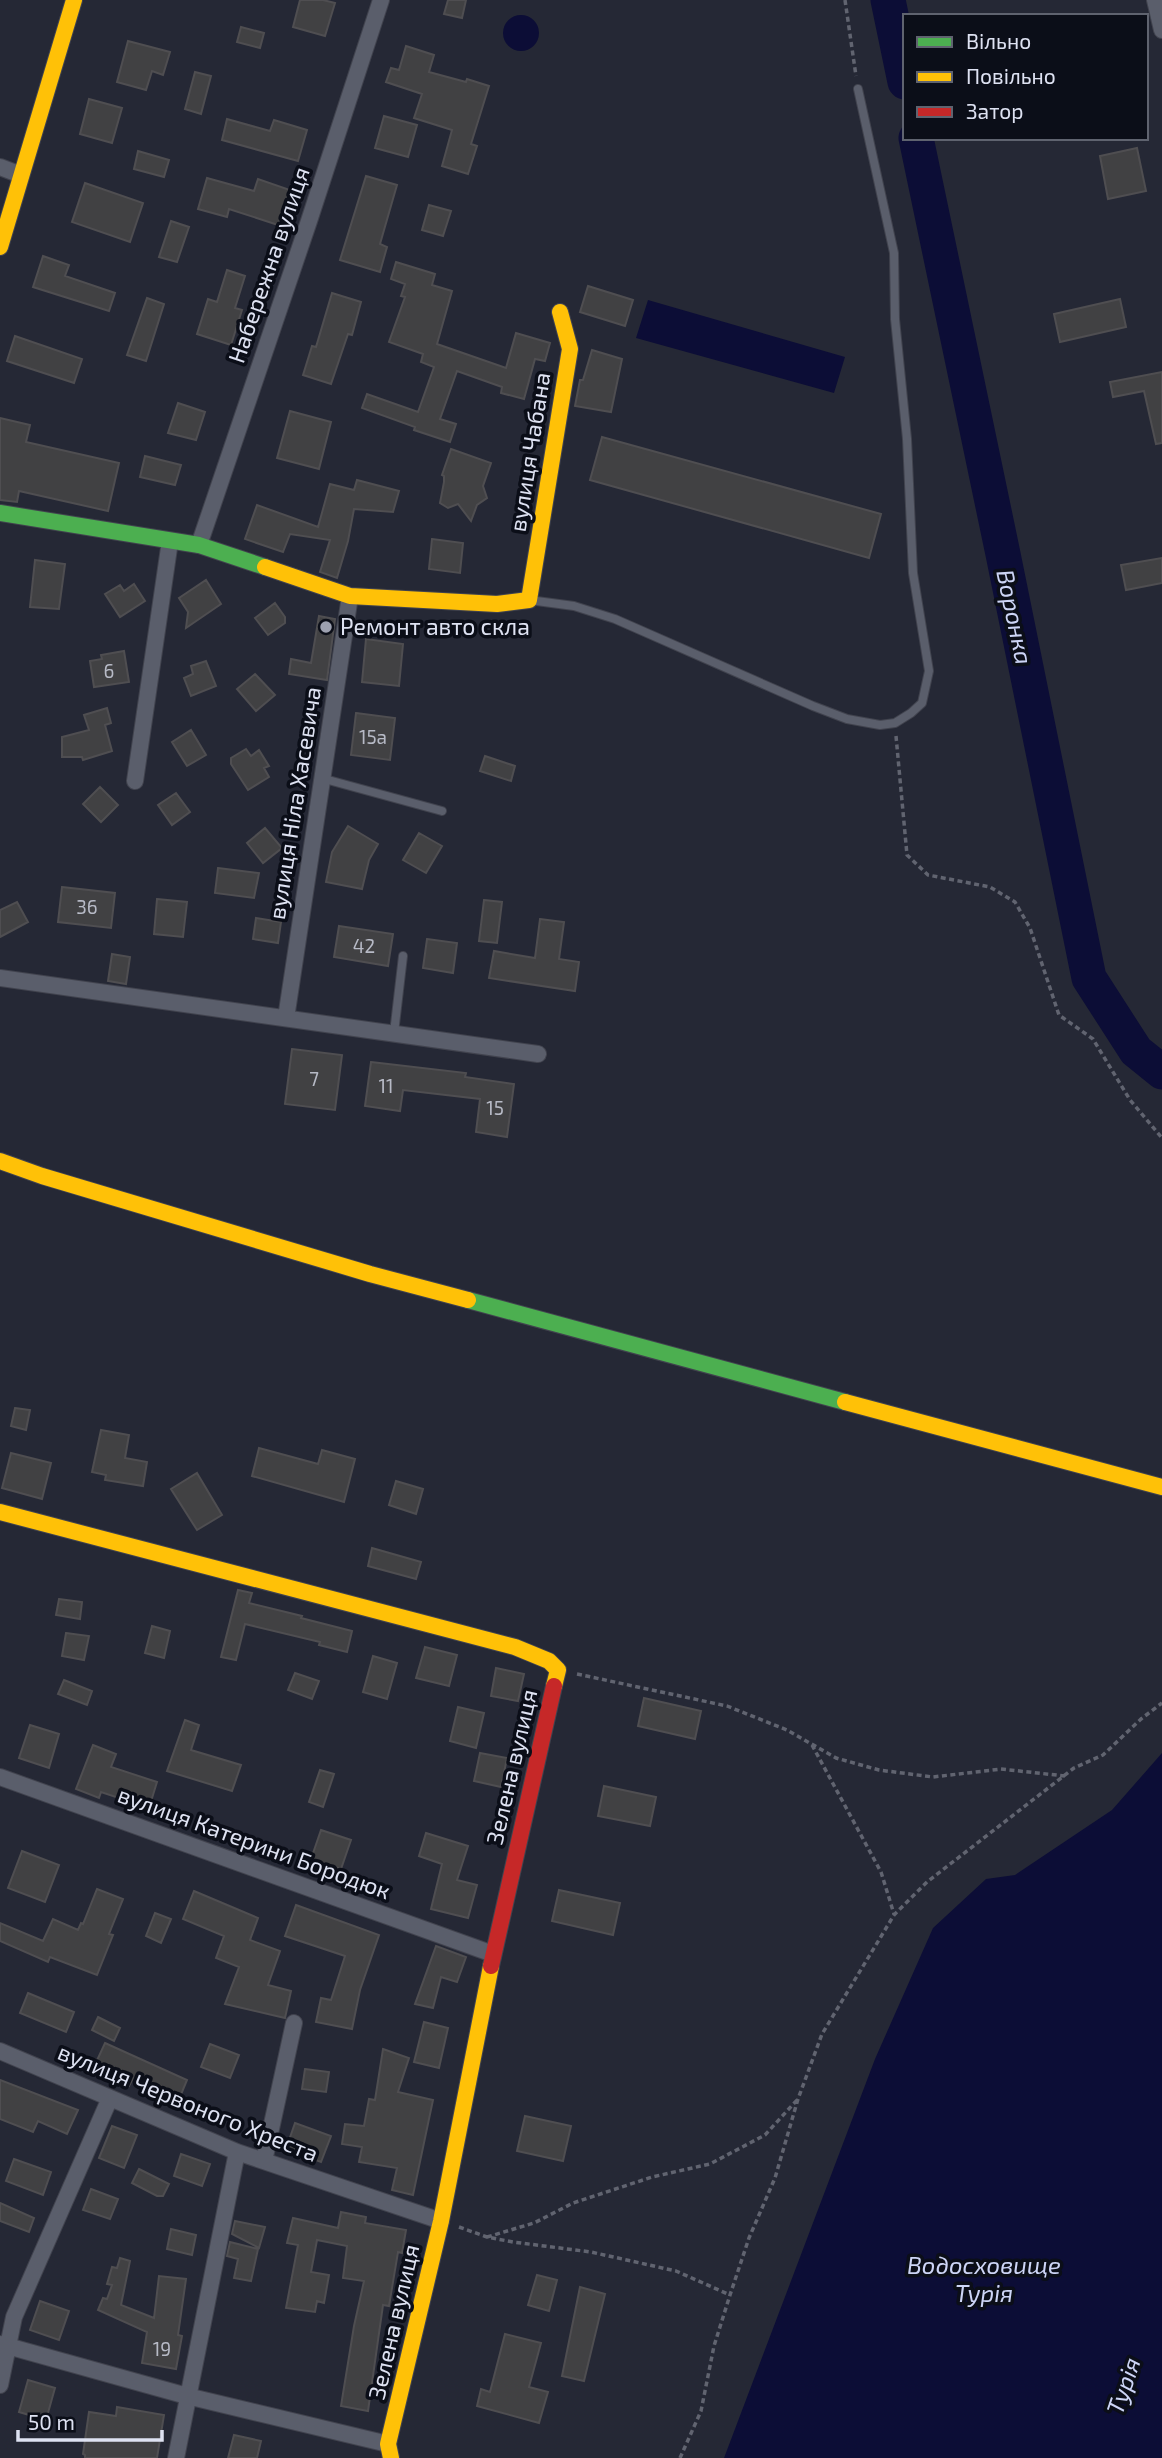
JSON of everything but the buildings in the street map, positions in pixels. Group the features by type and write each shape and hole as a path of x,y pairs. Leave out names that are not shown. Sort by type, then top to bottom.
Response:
{"main road":[{"path":"0,247 74,0"},
{"name":"вулиця Чабана","path":"529,600 570,349 560,312"},
{"path":"0,513 199,545 350,596 497,604 529,600"},
{"path":"0,1161 55,1180 370,1274 1162,1487"},
{"name":"Зелена вулиця","path":"0,1512 515,1647 549,1661 558,1670 492,1954 440,2221 389,2451"}],"street":[{"name":"Набережна вулиця","path":"199,545 381,0"},
{"path":"1155,0 1162,30"},
{"path":"0,167 21,175"},
{"path":"135,780 170,541"},
{"name":"вулиця Ніла Хасевича","path":"286,1018 350,596"},
{"path":"0,978 538,1054"},
{"name":"вулиця Катерини Бородюк","path":"0,1777 492,1954"},
{"path":"264,2161 294,2023"},
{"name":"вулиця Червоного Хреста","path":"0,2051 237,2152 440,2221"},
{"path":"0,2385 4,2345 14,2317 110,2098"},
{"path":"176,2458 237,2152"},
{"path":"4,2345 389,2451"}],"lane":[{"path":"529,600 574,606 615,619 847,719 880,725 895,723 922,703 929,671 913,573 907,439 895,319 894,253 858,89"},
{"path":"321,778 442,811"},
{"path":"394,1033 403,956"}],"path":[{"path":"845,0 858,89"},
{"path":"895,723 907,855 928,875 990,887 1015,902 1030,928 1059,1015 1093,1039 1130,1100 1162,1138"},
{"path":"558,1670 726,1706 787,1730 836,1758 879,1770 933,1777 1001,1769 1066,1776"},
{"path":"680,2457 701,2411 714,2346 730,2295 749,2238 775,2178 798,2099 822,2034 894,1915 927,1882 1074,1768 1103,1755 1141,1718 1162,1703"},
{"path":"811,1744 881,1872 894,1915"},
{"path":"487,2237 534,2223 573,2203 652,2178 710,2164 765,2135 798,2099"},
{"path":"440,2221 487,2237 592,2252 676,2271 730,2295"}],"water":[{"path":"521,15 534,20 539,33 534,46 521,51 508,46 503,33 508,20"},
{"path":"648,300 845,357 834,393 636,338"},
{"name":"Водосховище Турія","path":"1162,1753 1162,2458 724,2458 875,2059 933,1928 986,1879 1015,1875 1112,1810"}],"waterway":[{"name":"Воронка","path":"888,0 903,72"},
{"name":"Воронка","path":"916,140 1089,978 1136,1051 1162,1072"}],"traffic: fast":[{"path":"0,513 199,545 265,567"},
{"path":"468,1300 845,1402"}],"traffic: slow":[{"path":"0,247 74,0"},
{"path":"265,567 350,596 497,604 529,600 570,349 560,312"},
{"path":"0,1161 370,1274 468,1300"},
{"path":"845,1402 1162,1487"},
{"path":"0,1512 515,1647 549,1661 558,1670 554,1686"},
{"path":"391,2458 388,2444 441,2221 491,1966"}],"traffic: jam":[{"path":"491,1966 554,1686"}],"place":[{"name":"Ремонт авто скла","path":"326,627"}],"water label":[{"name":"Турія","path":"1124,2386"}]}
